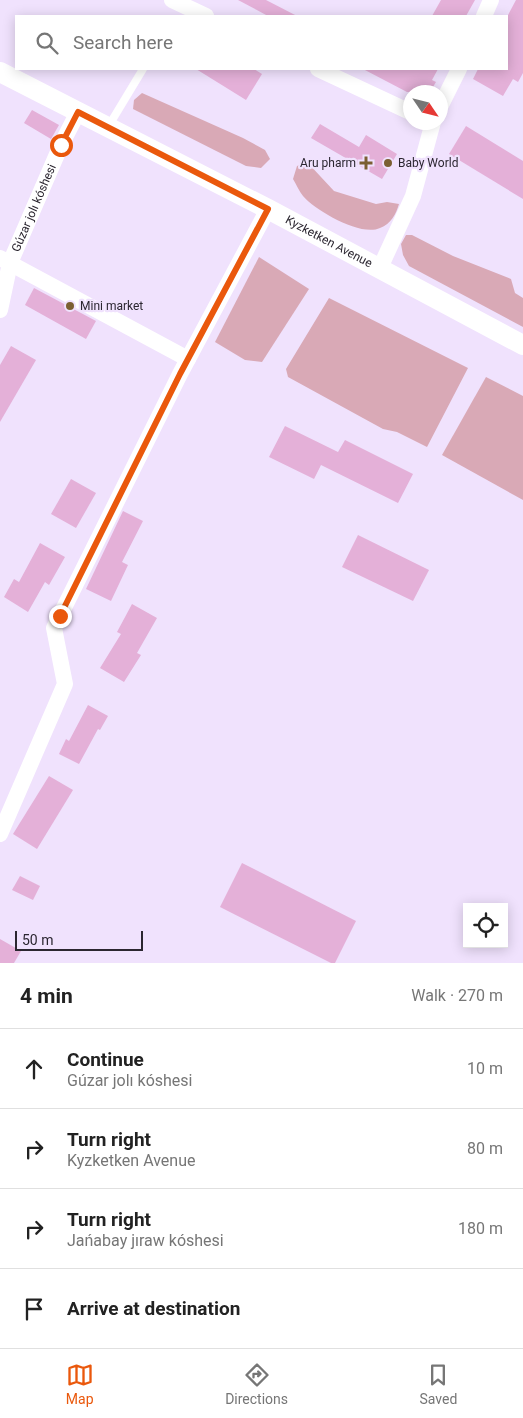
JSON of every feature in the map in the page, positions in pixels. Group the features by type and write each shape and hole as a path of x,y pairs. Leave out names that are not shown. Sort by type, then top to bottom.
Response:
{"street":[{"path":"172,0 198,11"},
{"path":"484,15 492,0"},
{"path":"320,70 403,109"},
{"path":"448,91 458,70"},
{"name":"Kyzketken Avenue","path":"0,72 268,209 523,345"},
{"name":"Gúzar jolı kóshesi","path":"0,310 5,261 78,112"},
{"path":"380,268 413,196 431,130"},
{"path":"0,834 65,684 54,628 188,359 268,209"},
{"path":"5,261 188,359"}],"lane":[{"path":"108,128 142,70"}],"shaded area":[{"path":"142,93 243,138 265,150 270,159 261,168 246,166 133,109 134,100"},
{"path":"307,162 334,191 376,204 387,202 399,204 392,218 380,228 372,230 362,229 339,221 318,209 303,196 293,179 297,166"},
{"path":"406,235 412,235 453,256 511,279 515,293 523,298 523,327 409,266 403,255 401,244"},
{"path":"259,257 309,289 262,362 245,360 215,342"},
{"path":"329,298 468,368 427,447 397,432 383,429 288,377 286,369"},
{"path":"486,377 523,396 523,500 442,455"}],"building":[{"path":"238,0 266,0 295,15 266,15"},
{"path":"441,0 475,0 467,15 433,15"},
{"path":"516,0 523,0 523,73 518,82 513,79 503,96 473,79 478,70 508,70 508,15"},
{"path":"198,70 256,70 262,74 246,100"},
{"path":"365,70 437,70 432,80 436,82 434,85 403,85 403,90"},
{"path":"32,110 59,125 51,139 24,123"},
{"path":"320,124 359,147 366,135 397,154 382,179 311,138"},
{"path":"466,126 523,161 523,199 449,154"},
{"path":"34,288 96,321 86,339 25,305"},
{"path":"11,346 36,360 0,422 0,365"},
{"path":"285,426 338,452 345,440 413,474 398,503 321,465 314,479 269,457"},
{"path":"71,479 96,493 76,528 51,514"},
{"path":"123,511 143,521 122,562 128,565 111,601 86,589"},
{"path":"358,535 429,570 413,601 342,567"},
{"path":"40,543 65,557 49,585 45,582 28,612 4,597 14,579 19,582"},
{"path":"132,604 157,618 137,653 141,655 124,682 100,668 121,634 117,632"},
{"path":"88,705 108,716 100,730 98,729 79,764 59,754 66,739 69,741"},
{"path":"49,776 73,790 37,849 13,834"},
{"path":"242,863 356,921 335,963 331,963 220,907"},
{"path":"20,876 40,886 33,900 12,890"},
{"path":"0,939 21,951 14,963 0,963"}],"place":[{"name":"Aru pharm","path":"366,163"},
{"name":"Baby World","path":"388,163"},
{"name":"Mini market","path":"70,306"}],"route":[{"path":"60,616 180,374 268,209 78,112 61,145"}]}
